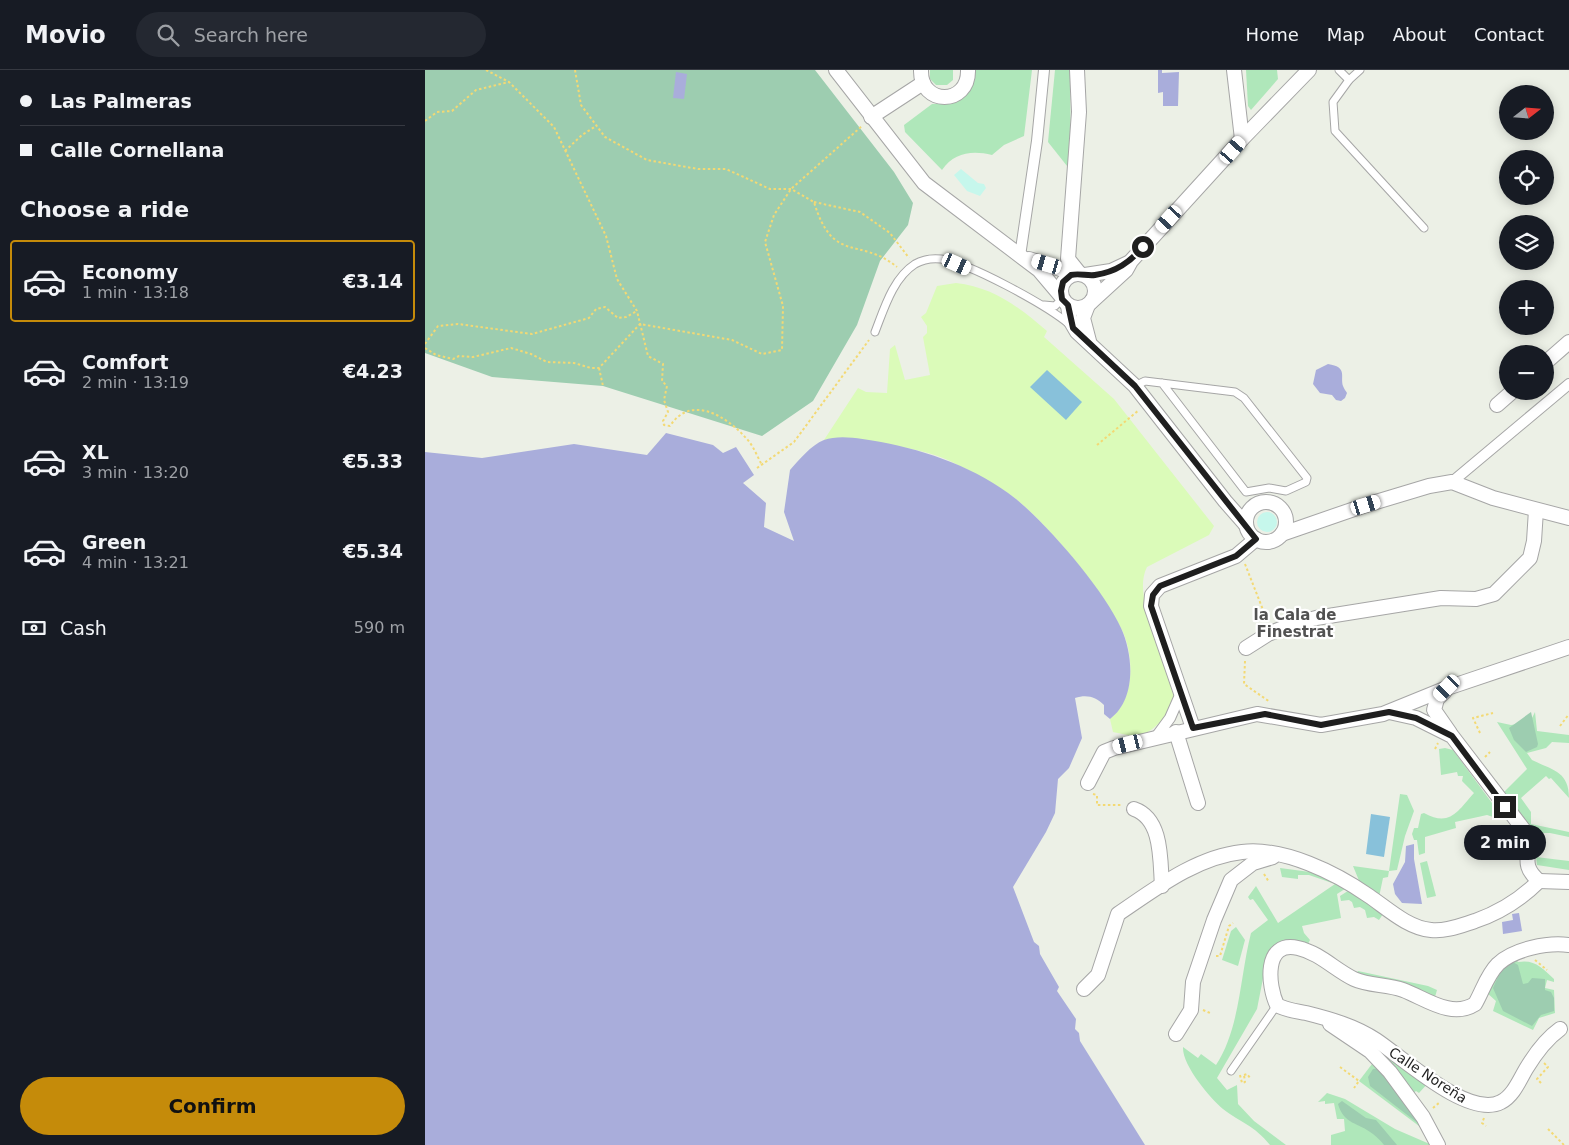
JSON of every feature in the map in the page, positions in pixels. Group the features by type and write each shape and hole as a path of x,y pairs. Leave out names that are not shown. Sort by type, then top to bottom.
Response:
{"street":[{"path":"836,70 871,118 924,183 1039,270 1064,300 1082,334 1149,402 1225,501 1246,525 1251,536 1256,539 1267,542 1282,534 1429,486 1452,482 1569,384"},
{"path":"871,118 922,77 933,94 948,97 961,90 966,84 967,70"},
{"path":"1020,256 1037,141 1044,70"},
{"path":"1077,70 1079,112 1068,259 1080,274 1095,287 1083,318 1082,334"},
{"path":"1234,70 1242,139"},
{"path":"1064,300 1078,308 1090,304 1126,270 1131,261 1305,71"},
{"path":"1020,256 1080,274"},
{"path":"1064,300 1063,282 1080,274 1111,271 1131,261"},
{"path":"1554,355 1569,342"},
{"path":"1497,405 1503,400"},
{"path":"1452,482 1493,498 1569,518"},
{"path":"1225,501 1237,507 1252,507"},
{"path":"1246,525 1252,507 1269,502 1280,508 1289,520 1310,525"},
{"path":"1246,648 1272,633 1293,624 1316,618 1441,598 1476,599 1494,594 1530,558 1534,541 1536,510"},
{"path":"1282,534 1289,520"},
{"path":"1193,728 1151,606 1153,595 1160,586 1240,553 1256,539"},
{"path":"1088,783 1104,752 1156,737 1257,714 1269,714 1321,725 1389,712 1447,688 1569,648"},
{"path":"1447,688 1437,699 1435,710 1452,736 1527,834 1529,845 1526,863 1530,874 1539,881 1569,882"},
{"path":"1156,737 1170,718 1182,692"},
{"path":"1389,712 1416,718 1452,736"},
{"path":"1175,732 1198,803"},
{"path":"1134,809 1141,812 1152,822 1159,849 1162,886"},
{"path":"1084,989 1098,975 1118,914 1199,863 1234,854 1243,852 1280,855 1314,866 1357,888 1402,919 1415,926 1434,931 1496,914 1524,896 1539,881"},
{"path":"1176,1034 1191,1010 1193,982 1214,920 1231,880 1253,863 1280,855"},
{"path":"1438,1145 1423,1117 1390,1072 1370,1051 1325,1020 1277,1005 1270,985 1270,965 1274,957 1281,950 1296,947 1318,955 1358,980 1403,990 1448,1009 1460,1010 1475,1004 1486,980 1499,963 1513,954 1537,947 1569,945"},
{"name":"Calle Noreña","path":"1325,1020 1341,1022 1358,1029 1447,1090 1474,1104 1489,1107 1503,1102 1517,1087 1549,1036 1560,1029"}],"lane":[{"path":"1339,70 1349,80"},
{"path":"1360,70 1349,80 1333,102 1335,131 1423,228"},
{"path":"875,332 889,296 905,273 914,264 925,260 940,259 957,264 1003,284 1038,304 1082,334"},
{"path":"1038,304 1055,306 1064,300"},
{"path":"1135,386 1145,381 1162,383 1235,392 1244,398 1307,478 1306,482 1303,485 1286,490 1269,488 1250,493 1245,492 1162,383"},
{"path":"1231,1072 1277,1005"}],"path":[{"path":"486,70 509,82 554,127 606,236 617,279 637,311 648,356 663,364 661,381 667,386 664,400 668,412 663,421 664,425 670,426 681,415 700,408 719,416 747,438 762,465"},
{"path":"575,70 581,105 605,138 647,160 698,169 726,169 770,189 791,189 814,202 860,212 890,233 914,264"},
{"path":"425,121 437,112 452,111 476,90 509,82"},
{"path":"640,324 732,340 762,354 782,350 783,306 765,242 774,215 791,189 871,118"},
{"path":"565,151 582,135 596,126"},
{"path":"814,202 820,222 834,241 887,259 905,273"},
{"path":"637,311 626,317 618,318 605,307 596,309 589,318 532,334 458,324 438,326 425,346 437,355 453,359 459,356 473,357 511,348 531,354 547,362 574,363 591,368 599,368 640,324"},
{"path":"757,468 794,442 875,332"},
{"path":"599,368 603,386"},
{"path":"1097,446 1149,402"},
{"path":"1240,553 1272,633"},
{"path":"1246,648 1243,671 1244,684 1271,702 1269,714"},
{"path":"1480,734 1473,718 1493,713"},
{"path":"1560,726 1569,714"},
{"path":"1484,756 1490,752"},
{"path":"1088,783 1085,791 1097,795 1097,805 1126,805 1134,809"},
{"path":"1228,921 1231,925"},
{"path":"1541,1083 1537,1079 1548,1067 1544,1063 1543,1065"},
{"path":"1340,1067 1359,1081 1354,1088"},
{"path":"1240,1074 1242,1083 1245,1082 1244,1075 1247,1074 1250,1078"},
{"path":"1429,1104 1435,1109 1440,1102"},
{"path":"1485,1116 1482,1123 1486,1126"},
{"path":"1548,1129 1564,1145"}],"shaded area":[{"path":"425,70 815,70 894,172 913,203 908,225 880,261 857,325 813,401 762,436 603,386 492,377 425,353"},
{"path":"930,70 953,70 953,80 947,85 936,85 930,79"},
{"path":"974,70 1032,70 1024,136 1004,145 992,155 971,153 958,156 952,159 942,170 905,132 904,125 932,104 949,104 965,94"},
{"path":"1055,70 1070,70 1071,171 1048,142"},
{"path":"1158,70 1162,70 1162,73 1179,72 1178,106 1163,106 1163,92 1158,93"},
{"path":"1246,70 1277,70 1278,79 1251,110 1248,106"},
{"path":"676,72 687,74 684,99 673,98"},
{"path":"961,169 978,183 984,184 986,188 980,196 967,191 954,175"},
{"path":"1328,364 1338,367 1342,372 1342,382 1347,393 1341,401 1336,400 1332,395 1320,393 1313,384 1316,370"},
{"path":"1047,370 1082,402 1066,420 1030,387"},
{"path":"666,433 713,445 723,453 736,447 754,475 743,483 766,503 764,527 794,541 784,512 790,470 805,453 819,442 837,437 867,440 916,450 951,462 985,478 1016,499 1044,525 1075,559 1102,596 1121,628 1128,651 1130,677 1125,701 1110,719 1104,714 1104,705 1098,700 1087,696 1075,698 1082,738 1069,768 1058,779 1055,813 1046,832 1013,887 1034,942 1039,946 1040,954 1059,987 1057,991 1076,1019 1075,1029 1079,1033 1080,1041 1145,1145 425,1145 425,452 482,458 574,444 647,455"},
{"path":"1267,512 1274,515 1277,522 1274,529 1267,532 1260,529 1257,522 1260,515"},
{"path":"1531,712 1538,744 1537,747 1526,752 1514,740 1509,728"},
{"path":"1535,712 1537,731 1569,735 1569,743 1552,742 1546,748 1527,753 1532,760 1552,769 1563,777 1568,789 1569,798 1551,778 1549,779 1546,776 1521,798 1531,812 1531,824 1569,832 1569,837 1550,833 1533,833 1502,794 1527,769 1497,722 1511,725 1530,722"},
{"path":"1439,749 1453,750 1503,818 1502,820 1487,815 1455,822 1456,828 1425,837 1425,853 1419,855 1417,840 1414,840 1412,834 1414,828 1418,828 1421,814 1447,818 1458,811 1474,793 1462,781 1463,776 1458,776 1457,772 1441,775"},
{"path":"1400,794 1407,795 1414,811 1405,836 1397,870 1389,871"},
{"path":"1371,814 1390,817 1384,857 1366,854"},
{"path":"1414,844 1414,859 1422,904 1402,903 1395,894 1393,884 1405,862 1406,846"},
{"path":"1536,857 1569,861 1569,870 1537,865"},
{"path":"1427,861 1436,896 1427,898 1420,863"},
{"path":"1353,866 1389,871 1388,877 1383,878 1379,897 1360,883"},
{"path":"1280,868 1310,872 1348,887 1337,894 1341,918 1302,926 1304,933 1310,940 1308,944 1287,942 1277,946 1268,953 1257,1009 1217,1078 1227,1090 1237,1085 1238,1104 1254,1121 1286,1145 1270,1145 1253,1129 1223,1109 1211,1097 1192,1072 1187,1063 1183,1047 1198,1058 1201,1054 1216,1065 1224,1051 1235,1019 1251,933 1268,920 1253,899 1250,900 1248,897 1256,886 1278,923 1335,884 1309,875 1298,875 1298,879 1282,877"},
{"path":"1351,889 1385,911 1379,920 1374,917 1367,918 1365,910 1360,907 1354,908 1349,900 1341,901 1340,896"},
{"path":"1519,913 1522,931 1503,934 1502,922 1513,920 1512,914"},
{"path":"1236,927 1245,940 1238,966 1222,960 1231,931"},
{"path":"1515,958 1518,962 1524,961 1538,965 1554,979 1554,982 1547,980 1545,988 1554,990 1555,1013 1539,1018 1533,1030 1493,1011 1496,1001 1486,992 1490,982"},
{"path":"1513,962 1518,965 1523,984 1528,983 1532,978 1545,979 1545,990 1551,992 1554,998 1554,1011 1541,1015 1532,1026 1503,1011 1493,988 1501,970"},
{"path":"1358,971 1428,986 1437,990 1435,997 1416,988 1357,973"},
{"path":"1351,1031 1428,1083 1419,1093 1416,1091 1412,1094"},
{"path":"1372,1064 1390,1083 1423,1129 1359,1081"},
{"path":"1381,1068 1424,1128 1370,1086 1368,1077 1373,1069"},
{"path":"1327,1093 1345,1099 1395,1129 1432,1145 1331,1145 1331,1135 1345,1131 1344,1119 1337,1119 1334,1103 1325,1104 1325,1101 1318,1102"},
{"path":"1342,1101 1366,1118 1376,1120 1397,1145 1384,1145 1373,1134 1348,1120 1338,1104"}],"sand":[{"path":"956,283 969,285 994,294 1016,306 1047,331 1044,337 1114,399 1214,526 1209,535 1147,567 1143,591 1145,604 1154,632 1175,683 1177,695 1174,704 1161,721 1144,734 1128,735 1113,732 1110,719 1124,701 1130,676 1129,651 1121,628 1100,594 1074,559 1030,511 993,483 935,455 888,445 824,440 858,388 866,392 887,393 890,349 895,345 905,380 930,375 923,337 927,333 927,326 921,317 926,313 937,286"}],"district":[{"name":"la Cala de Finestrat","path":"1295,624"}],"route":[{"path":"1143,247 1131,261 1117,269 1096,275 1071,275 1063,282 1061,291 1062,299 1068,305 1073,328 1135,386 1246,525 1251,536 1256,539 1247,549 1236,556 1160,586 1153,595 1151,606 1193,728 1257,714 1321,725 1389,712 1416,718 1452,736 1505,807"}]}
